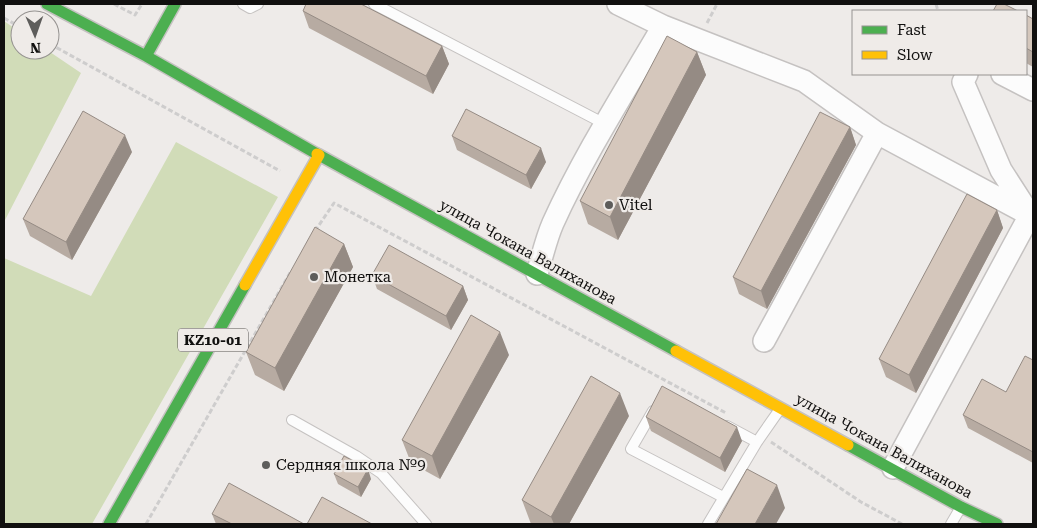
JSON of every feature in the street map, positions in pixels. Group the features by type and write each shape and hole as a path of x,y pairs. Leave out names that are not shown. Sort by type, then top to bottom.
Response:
{"main road":[{"name":"улица Чокана Валиханова","path":"46,4 146,56 319,155 997,524"},
{"path":"146,56 175,4"},
{"name":"KZ10-01","path":"109,524 319,155"}],"street":[{"path":"618,4 663,26 804,81 877,133 1032,216"},
{"path":"537,274 552,225 605,124 663,26"},
{"path":"966,75 963,82 1001,170 1032,216"},
{"path":"1004,75 1033,90"},
{"path":"764,341 877,133"},
{"path":"893,468 1032,216"}],"lane":[{"path":"243,4 250,8 258,4"},
{"path":"374,4 605,124"},
{"path":"660,399 631,449 724,498"},
{"path":"708,524 759,439 782,407"},
{"path":"715,419 759,439"},
{"path":"292,420 356,456 381,474 426,524"},
{"path":"951,524 962,506"}],"path":[{"path":"114,4 135,15 142,4"},
{"path":"60,50 280,171"},
{"path":"313,234 334,203 726,414"},
{"path":"146,524 292,269"},
{"path":"759,439 861,502 902,524"}],"green space":[{"path":"4,21 10,25 10,60 60,59 81,73 4,222"},
{"path":"176,142 278,197 92,524 4,524 4,258 91,296"}],"building":[{"path":"306,4 361,4 442,46 426,76 303,11"},
{"path":"997,4 1004,4 1016,10 994,10"},
{"path":"1027,16 1033,19 1033,52 1027,49"},
{"path":"667,36 697,52 610,217 580,201"},
{"path":"466,109 541,148 526,175 452,136"},
{"path":"83,111 125,135 66,242 23,219"},
{"path":"820,112 850,127 761,291 733,277"},
{"path":"967,194 997,210 909,375 879,359"},
{"path":"315,227 344,244 275,368 246,352"},
{"path":"389,245 463,286 446,316 372,275"},
{"path":"471,315 500,332 432,456 402,440"},
{"path":"1025,356 1033,360 1033,452 963,415 982,379 1006,392"},
{"path":"591,376 620,393 551,517 522,500"},
{"path":"662,386 737,427 720,458 646,417"},
{"path":"344,456 368,469 358,487 334,474"},
{"path":"747,469 777,485 755,524 716,524"},
{"path":"229,483 304,524 232,524 212,514"},
{"path":"322,497 372,524 307,524"}],"traffic: fast":[{"path":"47,4 146,56 317,154"},
{"path":"146,56 175,4"},
{"path":"319,155 676,351"},
{"path":"109,524 245,285"},
{"path":"848,445 961,507 997,524"}],"traffic: slow":[{"path":"245,285 319,155 317,154"},
{"path":"676,351 848,445"}],"place":[{"name":"Vitel","path":"609,205"},
{"name":"Монетка","path":"314,277"},
{"name":"Сердняя школа №9","path":"266,465"}]}
